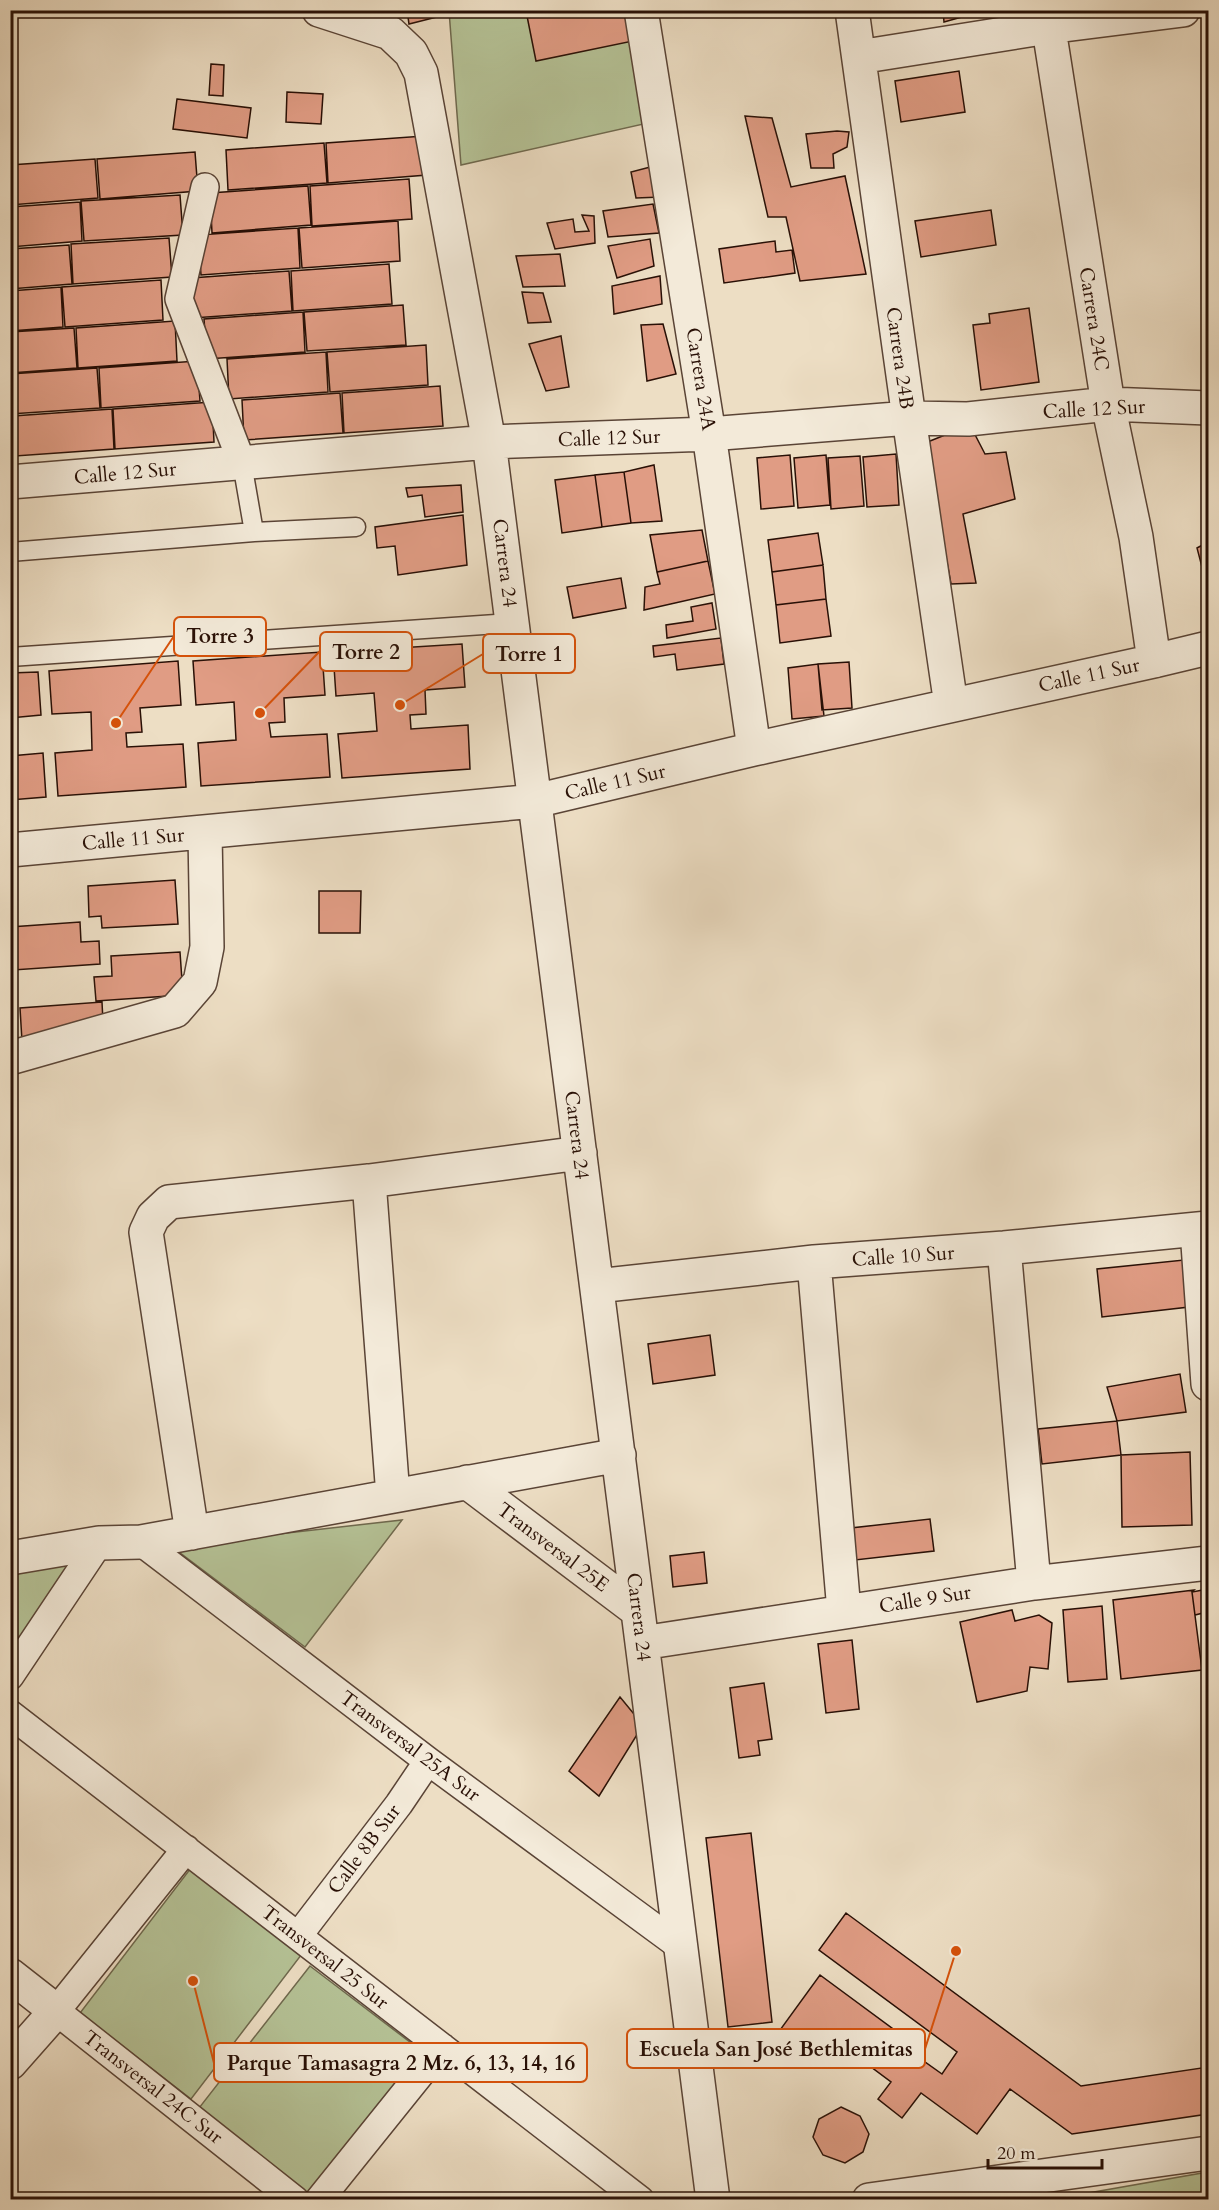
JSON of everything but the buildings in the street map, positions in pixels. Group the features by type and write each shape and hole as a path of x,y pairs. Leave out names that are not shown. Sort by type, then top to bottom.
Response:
{"street":[{"name":"Carrera 24","path":"319,10 390,33 411,53 421,73 489,442 713,2199"},
{"name":"Carrera 24A","path":"641,10 710,434 754,749"},
{"name":"Carrera 24B","path":"852,10 951,705"},
{"path":"859,57 1047,19 1183,10"},
{"name":"Carrera 24C","path":"1047,19 1108,404 1136,537 1154,662"},
{"path":"205,187 179,299 242,463"},
{"name":"Calle 12 Sur","path":"10,482 489,442 710,434 909,418 968,419 1108,404 1209,408"},
{"name":"Calle 11 Sur","path":"10,850 535,801 754,749 1209,648"},
{"path":"10,1058 175,1011 182,1004 200,982 207,947 205,833"},
{"path":"192,1533 146,1232 153,1217 169,1202 369,1181 580,1153"},
{"path":"369,1181 393,1496"},
{"path":"1203,1229 1209,1384"},
{"name":"Calle 10 Sur","path":"597,1286 814,1262 1004,1248 1203,1229"},
{"path":"1004,1248 1034,1583"},
{"path":"814,1262 844,1611"},
{"path":"10,1558 99,1543 141,1542 619,1455"},
{"name":"Transversal 25E","path":"467,1482 640,1627"},
{"name":"Transversal 25A Sur","path":"141,1542 428,1761 681,1947"},
{"path":"10,1676 99,1543"},
{"name":"Calle 9 Sur","path":"640,1627 844,1611 1034,1583 1209,1563"},
{"name":"Transversal 25 Sur","path":"10,1714 640,2199"},
{"name":"Calle 8B Sur","path":"298,1936 399,1804 428,1761"},
{"path":"10,2063 56,2011 186,1849"},
{"name":"Transversal 24C Sur","path":"10,1975 295,2199"},
{"path":"319,2199 442,2047"},
{"path":"869,2199 997,2192 1209,2152"}],"lane":[{"path":"242,463 254,532"},
{"path":"10,552 254,532 356,527"},
{"path":"10,657 512,623"}],"green space":[{"path":"449,11 631,11 648,123 461,165"},
{"path":"402,1520 305,1647 171,1546"},
{"path":"85,1553 11,1659 11,1565"},
{"path":"194,1864 305,1950 191,2099 80,2013"},
{"path":"310,1966 423,2052 309,2195 199,2108"},
{"path":"1208,2172 1208,2199 1054,2199"}],"place":[{"name":"Torre 1","path":"400,705"},
{"name":"Torre 2","path":"260,713"},
{"name":"Torre 3","path":"116,723"},
{"name":"Escuela San José Bethlemitas","path":"956,1951"},
{"name":"Parque Tamasagra 2 Mz. 6, 13, 14, 16","path":"193,1981"}]}
